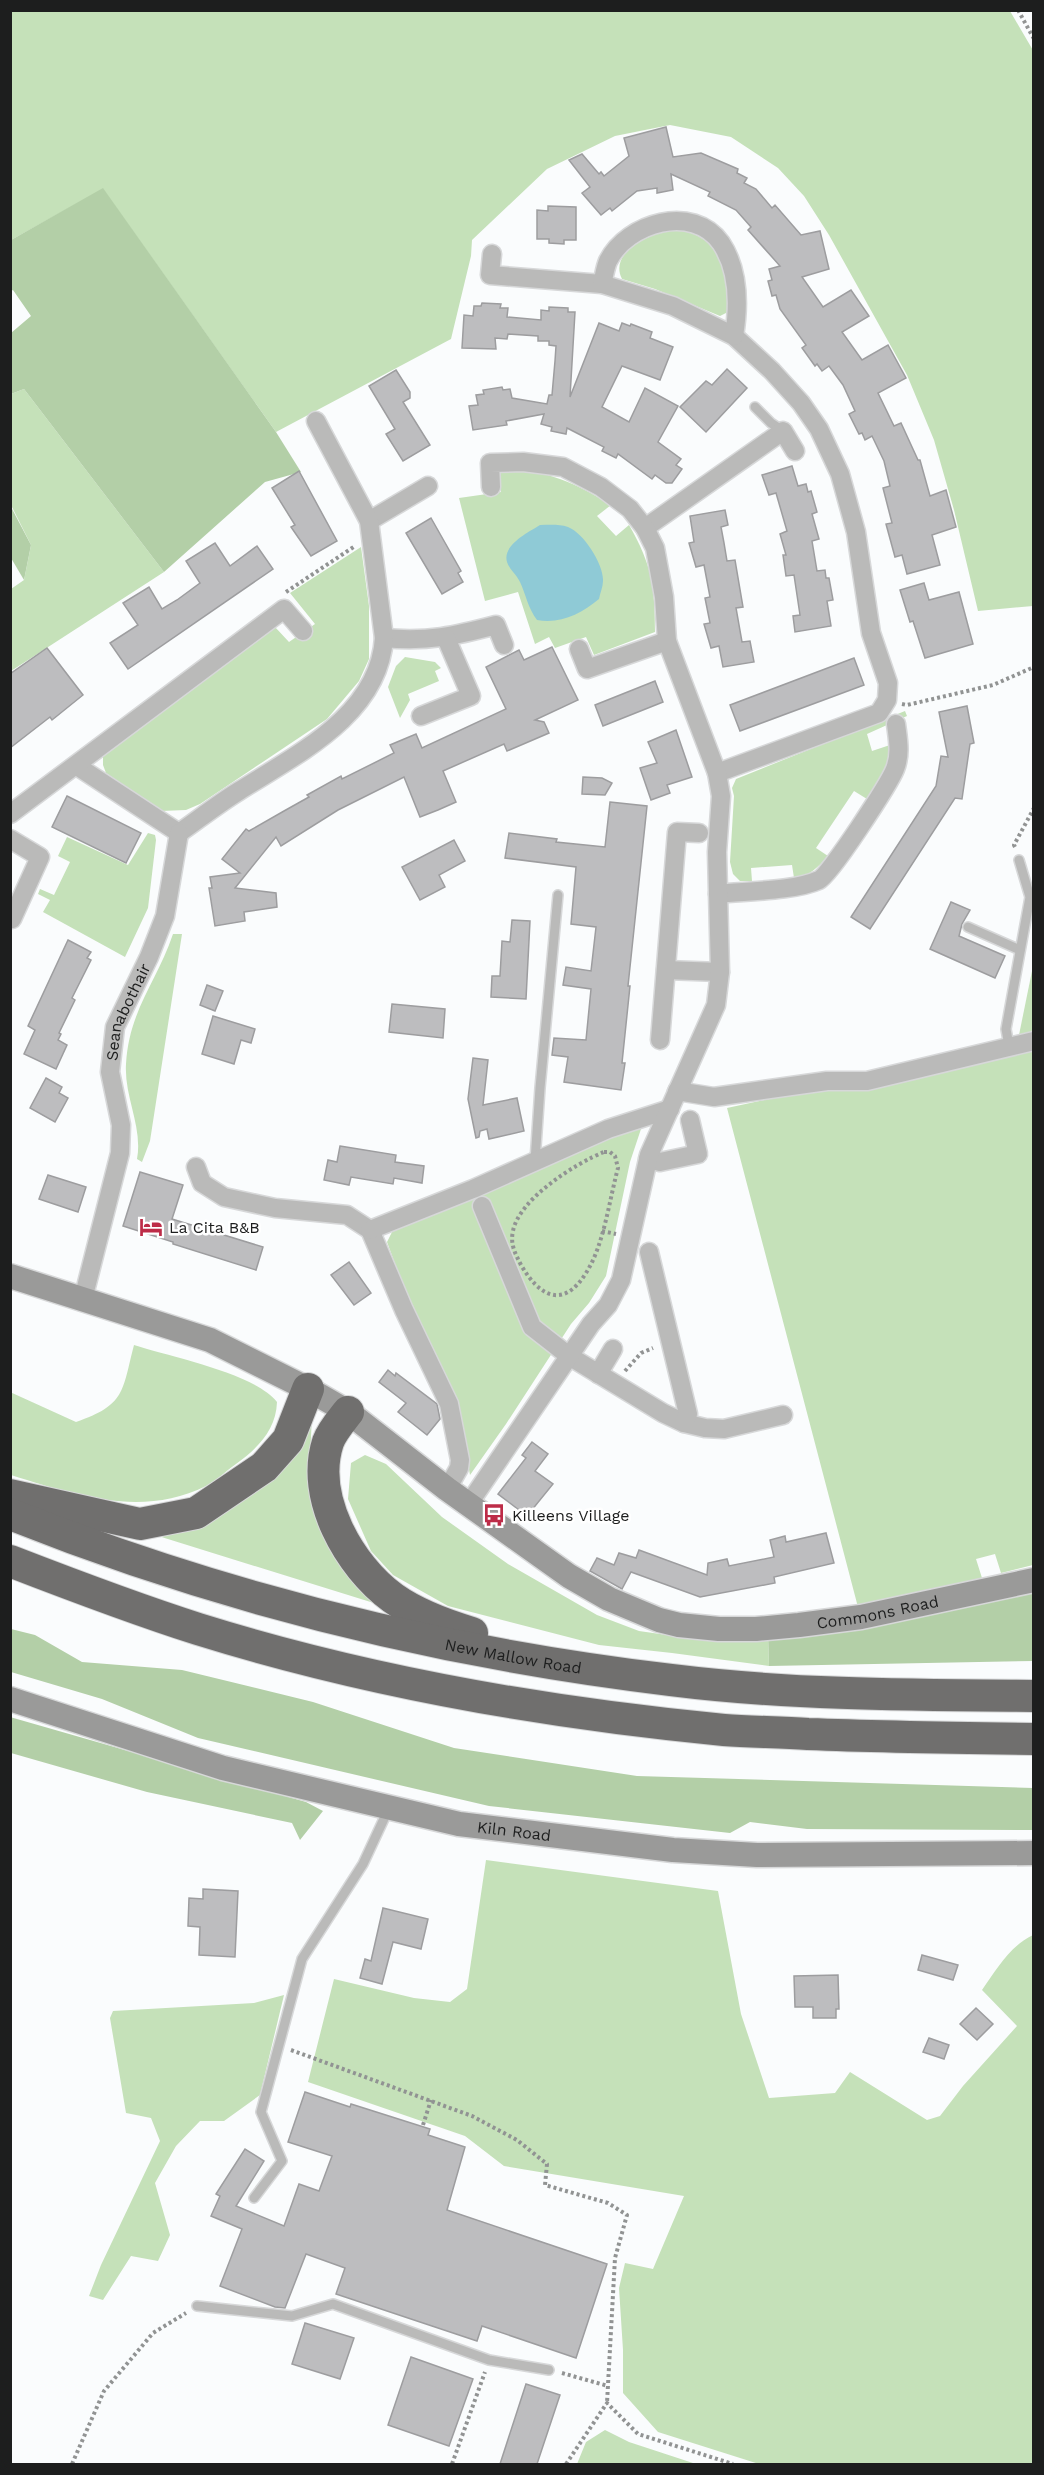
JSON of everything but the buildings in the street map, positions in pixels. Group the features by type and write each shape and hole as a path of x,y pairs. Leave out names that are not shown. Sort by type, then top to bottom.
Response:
{"highway":[{"path":"10,1494 140,1524 196,1513 264,1467 288,1440 308,1389"},
{"path":"348,1412 330,1436 327,1444 323,1470 325,1486 335,1523 343,1538 370,1577 393,1598 420,1614 477,1635 672,1681"},
{"name":"New Mallow Road","path":"10,1514 154,1567 330,1618 503,1656 672,1681 823,1692 1034,1696"},
{"path":"10,1561 199,1629 309,1660 463,1693 590,1715 726,1730 860,1736 1034,1738"}],"street":[{"path":"602,284 608,261 628,238 653,224 676,221 701,226 720,241 731,263 737,299 734,336"},
{"path":"492,254 490,275 602,284 673,306 734,336 772,371 801,403 819,429 840,474 856,532 871,633 888,683 887,700 879,713 717,772"},
{"path":"77,766 179,833 233,794 307,748 341,721 367,692 383,655 384,638 370,529 316,421"},
{"path":"645,528 783,431 795,451"},
{"path":"468,1505 591,1324 608,1305 621,1280 648,1159 716,1005 720,972 717,852 721,796 717,772 667,641 655,548 645,528 630,509 601,487 563,467 523,462 490,463 491,487"},
{"path":"370,529 428,486"},
{"path":"10,814 285,609 303,631"},
{"path":"384,638 414,641 446,638 496,625 504,645"},
{"path":"420,716 471,696 446,638"},
{"path":"579,649 586,669 667,641"},
{"path":"718,894 801,885 821,879 835,862 894,770 900,750 896,724"},
{"path":"660,1040 677,832 699,833"},
{"name":"Seanabothair","path":"83,1299 120,1153 121,1125 111,1072 116,1027 149,957 165,916 179,833"},
{"path":"10,839 40,857 12,919"},
{"path":"666,970 720,972"},
{"path":"677,1091 714,1097 827,1081 867,1081 1034,1041"},
{"path":"370,1230 608,1129 670,1109"},
{"path":"648,1159 660,1162 698,1154 690,1120"},
{"path":"196,1167 202,1183 224,1197 275,1208 346,1215 370,1230 448,1404 460,1460 459,1468 447,1488"},
{"path":"482,1206 532,1327 569,1356 663,1413 684,1423 705,1428 724,1429 783,1414"},
{"path":"649,1252 688,1414 684,1423"},
{"name":"Commons Road","path":"10,1276 210,1340 308,1389 348,1412 468,1505 569,1576 609,1599 659,1620 679,1625 719,1629 756,1629 861,1617 1034,1580"},
{"path":"598,1374 613,1349"},
{"name":"Kiln Road","path":"10,1699 223,1768 459,1824 673,1850 757,1855 1034,1853"}],"lane":[{"path":"755,407 783,431"},
{"path":"1009,1046 1006,1029 1030,897 1019,860"},
{"path":"536,1161 540,1088 558,895"},
{"path":"968,927 1020,950"},
{"path":"254,2198 282,2161 261,2112 302,1959 363,1864 389,1808"},
{"path":"197,2306 292,2316 333,2304 489,2360 549,2370"}],"path":[{"path":"1018,10 1034,39"},
{"path":"285,609 286,592 370,529"},
{"path":"887,700 907,705 993,685 1034,667"},
{"path":"1019,860 1014,845 1034,808"},
{"path":"610,1152 615,1156 618,1168 596,1254 586,1274 575,1287 565,1293 552,1295 539,1290 530,1280 511,1244 513,1229 519,1216 563,1174 588,1159 610,1152"},
{"path":"616,1385 629,1365 641,1353 671,1342"},
{"path":"279,2046 472,2116 517,2140 547,2164 545,2185 608,2203 627,2215 615,2258 608,2403 566,2464"},
{"path":"423,2125 431,2100"},
{"path":"72,2464 104,2391 153,2333 197,2306"},
{"path":"452,2464 489,2360"},
{"path":"549,2370 608,2386"},
{"path":"608,2403 638,2434 733,2464"}],"green space":[{"path":"11,11 1010,11 1034,52 1033,606 978,611 954,510 934,440 907,375 829,235 804,196 778,168 731,137 670,125 615,136 547,169 472,240 471,256 451,339 276,432 103,189 11,240"},
{"path":"103,188 276,432 301,472 265,482 164,572 24,389 11,394 11,333 31,316 13,290 11,291 11,240"},
{"path":"672,229 689,232 702,238 719,256 727,282 728,312 720,316 655,289 622,279 619,269 626,252 634,245 654,235"},
{"path":"24,389 164,572 11,671 11,589 24,580 31,545 11,505 11,394"},
{"path":"500,470 532,472 558,478 584,489 611,505 597,516 616,536 629,525 637,539 651,577 655,632 594,655 586,637 555,648 549,637 535,644 518,592 485,601 459,498 501,492"},
{"path":"10,505 31,545 24,580 11,558"},
{"path":"361,547 369,606 369,659 359,681 327,719 200,804 186,810 161,811 106,773 103,755 275,627 289,642 315,624 290,593"},
{"path":"405,657 435,662 441,668 435,671 439,681 408,694 410,700 400,718 388,687 396,666"},
{"path":"905,711 907,716 867,734 872,751 890,745 886,769 867,799 854,791 816,848 828,856 817,868 809,874 794,878 792,865 751,868 752,881 740,881 733,874 730,862 734,796 732,788 736,779"},
{"path":"148,833 155,835 156,840 148,908 125,957 43,912 50,900 38,894 40,889 54,895 70,862 58,856 67,837 128,865"},
{"path":"173,934 182,934 150,1141 142,1162 137,1159 138,1135 126,1076 128,1045 138,1012"},
{"path":"1033,966 1033,1032 1019,1035"},
{"path":"1033,1051 1033,1565 1001,1573 995,1554 976,1559 982,1578 903,1597 859,1611 727,1108 803,1092"},
{"path":"643,1123 630,1162 606,1276 589,1303 571,1324 470,1475 467,1459 387,1242 394,1228"},
{"path":"134,1345 231,1374 266,1392 277,1402 273,1421 264,1438 244,1458 210,1484 182,1496 157,1501 133,1502 84,1496 11,1475 10,1392 76,1422 92,1416 113,1402 119,1394 124,1385"},
{"path":"312,1416 310,1458 377,1604 139,1530 207,1519 240,1503 287,1459"},
{"path":"365,1455 386,1464 442,1517 508,1564 597,1615 639,1631 688,1638 768,1634 769,1666 599,1645 448,1606 393,1575 371,1551 348,1499 351,1463"},
{"path":"1033,1580 1033,1661 769,1666 768,1634"},
{"path":"11,1629 35,1635 82,1662 182,1670 313,1702 454,1748 637,1776 1033,1788 1033,1830 807,1829 750,1822 730,1833 489,1806 198,1738 102,1699 11,1672"},
{"path":"10,1717 306,1802 323,1811 300,1840 292,1823 147,1792 11,1753"},
{"path":"486,1860 718,1891 741,2014 769,2098 835,2093 850,2072 927,2120 940,2116 963,2086 1017,2026 982,1990 1010,1952 1033,1935 1033,2464 759,2464 658,2432 623,2393 619,2288 625,2263 653,2269 684,2196 504,2166 465,2136 308,2082 334,1979 414,1998 450,2002 467,1989"},
{"path":"284,1995 260,2095 224,2121 200,2121 176,2146 155,2183 170,2235 158,2261 131,2256 103,2300 89,2296 101,2265 160,2141 151,2118 126,2113 110,2018 113,2011 254,2003"},
{"path":"605,2430 629,2442 696,2464 577,2464 586,2442"}],"water":[{"path":"540,525 561,525 574,530 592,550 602,574 603,583 599,599 570,617 554,621 537,620 520,582 507,562 508,550 512,545"}],"place":[{"name":"La Cita B&B","path":"151,1227"},
{"name":"Killeens Village","path":"494,1515"}]}
